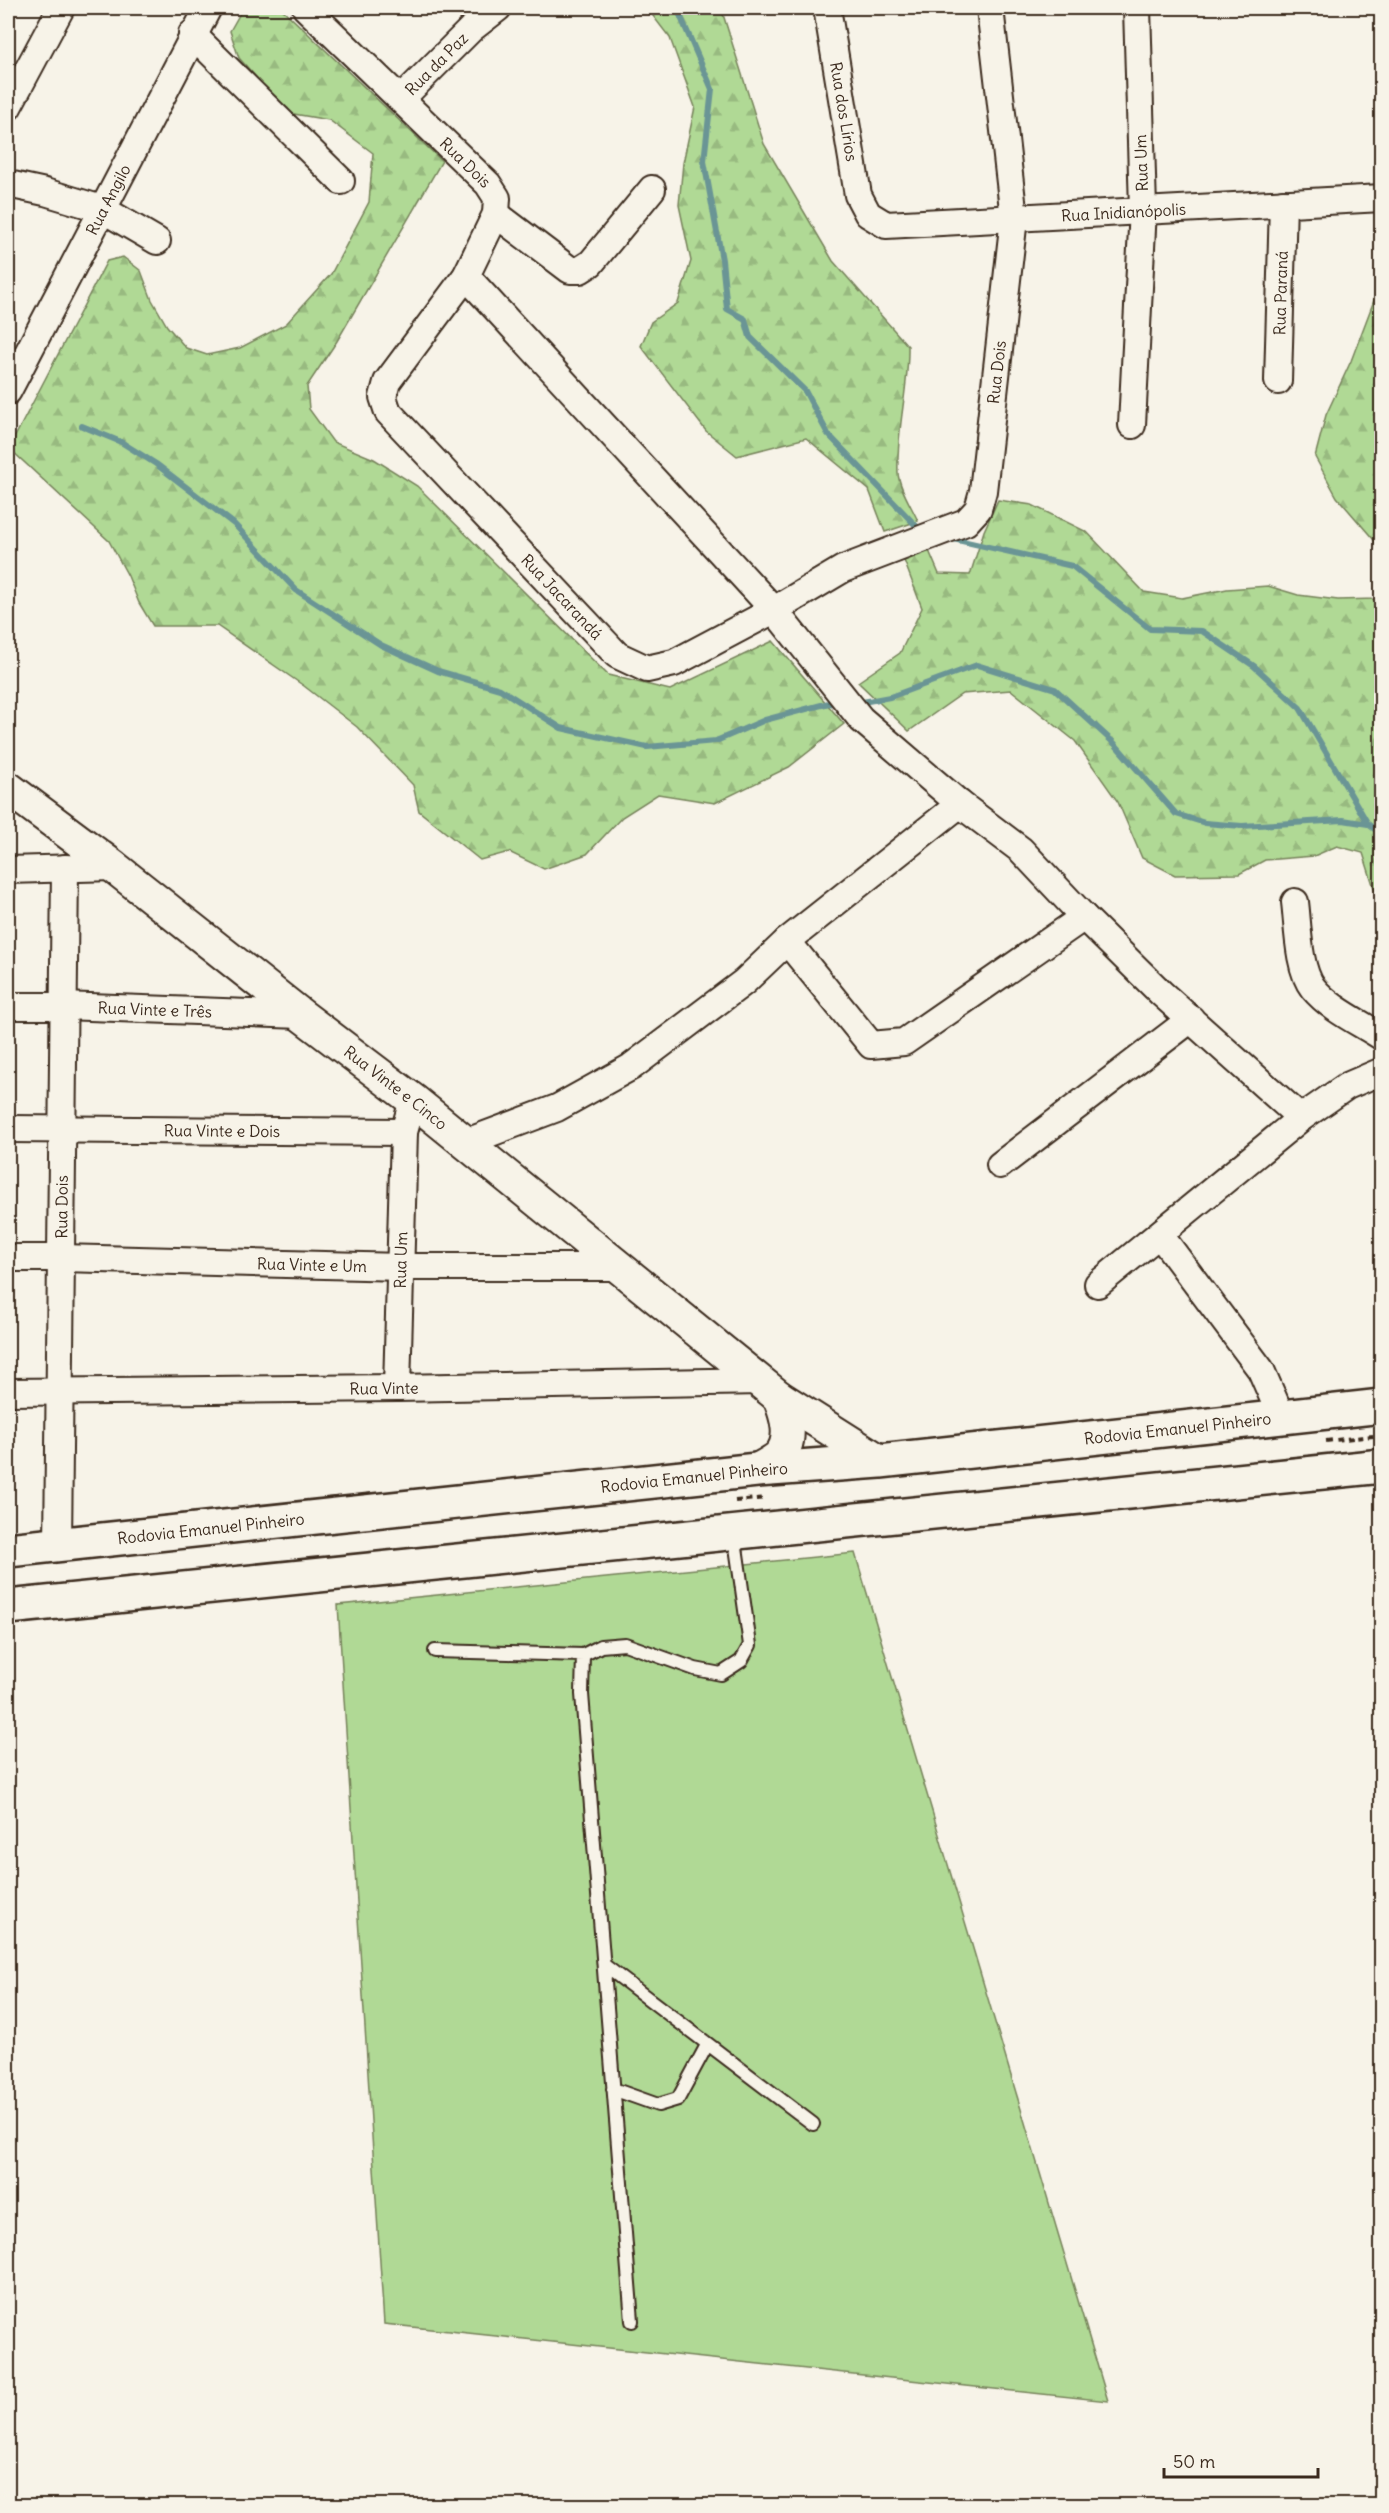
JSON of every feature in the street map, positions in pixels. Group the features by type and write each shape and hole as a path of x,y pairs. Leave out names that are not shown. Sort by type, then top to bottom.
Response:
{"main road":[{"name":"Rodovia Emanuel Pinheiro","path":"8,1550 757,1470 880,1461 1382,1406"},
{"path":"8,1607 1382,1466"}],"street":[{"path":"8,107 61,8"},
{"name":"Rua Angilo","path":"8,391 192,34 208,8"},
{"name":"Rua Dois","path":"306,8 488,183 496,198 496,214"},
{"name":"Rua da Paz","path":"401,99 471,29 498,8"},
{"name":"Rua dos Lírios","path":"827,8 858,195 868,214"},
{"name":"Rua Dois","path":"774,610 843,569 966,522 978,509 983,491 1014,218 990,8"},
{"name":"Rua Um","path":"1132,425 1143,209 1137,8"},
{"path":"192,34 341,181"},
{"path":"8,184 102,209 157,240"},
{"path":"652,189 591,263 580,270 570,270 496,214 466,276 774,610 861,719 960,804 1021,850 1084,917 1191,1020 1301,1118"},
{"name":"Rua Inidianópolis","path":"868,214 886,225 1143,209 1382,198"},
{"name":"Rua Paraná","path":"1278,381 1283,203"},
{"name":"Rua Jacarandá","path":"466,276 387,382 383,397 388,412 617,655 647,669 674,663 774,610"},
{"name":"Rua Vinte e Cinco","path":"8,788 114,867 413,1100 616,1267 771,1389 880,1461"},
{"path":"464,1143 557,1108 631,1068 744,982 787,941 960,804"},
{"path":"8,870 114,867"},
{"name":"Rua Dois","path":"58,1545 64,868"},
{"path":"1295,902 1302,963 1312,987 1328,1002 1382,1037"},
{"path":"787,941 871,1046 904,1042 1084,917"},
{"name":"Rua Vinte e Três","path":"8,1006 301,1015"},
{"path":"1000,1165 1191,1020"},
{"path":"1098,1284 1301,1118 1347,1086 1382,1071"},
{"path":"404,1132 413,1100"},
{"name":"Rua Vinte e Dois","path":"8,1129 404,1132"},
{"name":"Rua Um","path":"397,1388 404,1132"},
{"path":"1160,1235 1261,1371 1281,1416"},
{"name":"Rua Vinte e Um","path":"8,1258 402,1267 616,1267"},
{"name":"Rua Vinte","path":"8,1392 397,1388 771,1389"},
{"path":"757,1470 780,1455 788,1438 787,1417 771,1389"}],"lane":[{"path":"435,1651 583,1655 601,1646 625,1644 695,1669 721,1674 741,1661 750,1645 734,1532"},
{"path":"583,1655 582,1694 632,2321"},
{"path":"604,1965 813,2124"},
{"path":"614,2089 658,2105 678,2099 707,2045"}],"green space":[{"path":"243,8 281,8 442,161 337,341 307,386 309,409 333,442 374,459 417,486 608,675 670,690 773,641 844,724 789,767 715,803 658,794 622,817 587,854 544,869 509,852 480,860 419,811 413,785 357,727 304,686 217,626 153,626 139,603 128,576 109,541 9,448 107,261 123,257 141,271 152,300 167,326 186,348 207,355 240,348 286,324 331,274 369,202 373,153 329,120 288,113 239,58 230,31"},
{"path":"647,8 721,8 764,144 833,261 908,346 898,473 903,491 918,521 885,532 869,490 806,438 737,456 706,431 641,346 651,322 678,303 691,261 679,205 683,163 695,107 670,38"},
{"path":"1381,282 1382,557 1374,540 1337,497 1315,457 1326,415 1351,361"},
{"path":"998,500 1032,505 1087,532 1144,592 1182,598 1227,589 1268,586 1298,595 1338,600 1375,599 1381,590 1381,910 1363,853 1337,846 1314,856 1265,860 1239,874 1175,875 1142,858 1118,802 1075,741 1011,690 962,694 909,731 858,682 900,653 922,608 902,555 927,546 939,574 970,575 984,531"},
{"path":"855,1553 1108,2401 384,2324 338,1605"}],"waterway":[{"path":"677,8 712,89 704,161 722,260 727,309 745,319 750,337 805,391 828,434 922,532"},
{"path":"82,426 121,442 156,464 234,524 296,590 381,645 438,671 500,689 561,728 647,747 716,741 765,720 829,703 838,704"},
{"path":"949,538 1072,566 1150,629 1202,631 1254,666 1300,708 1368,824 1382,835"},
{"path":"857,703 890,697 977,665 1055,689 1114,743 1176,814 1205,823 1242,826 1343,820 1368,824"}]}
